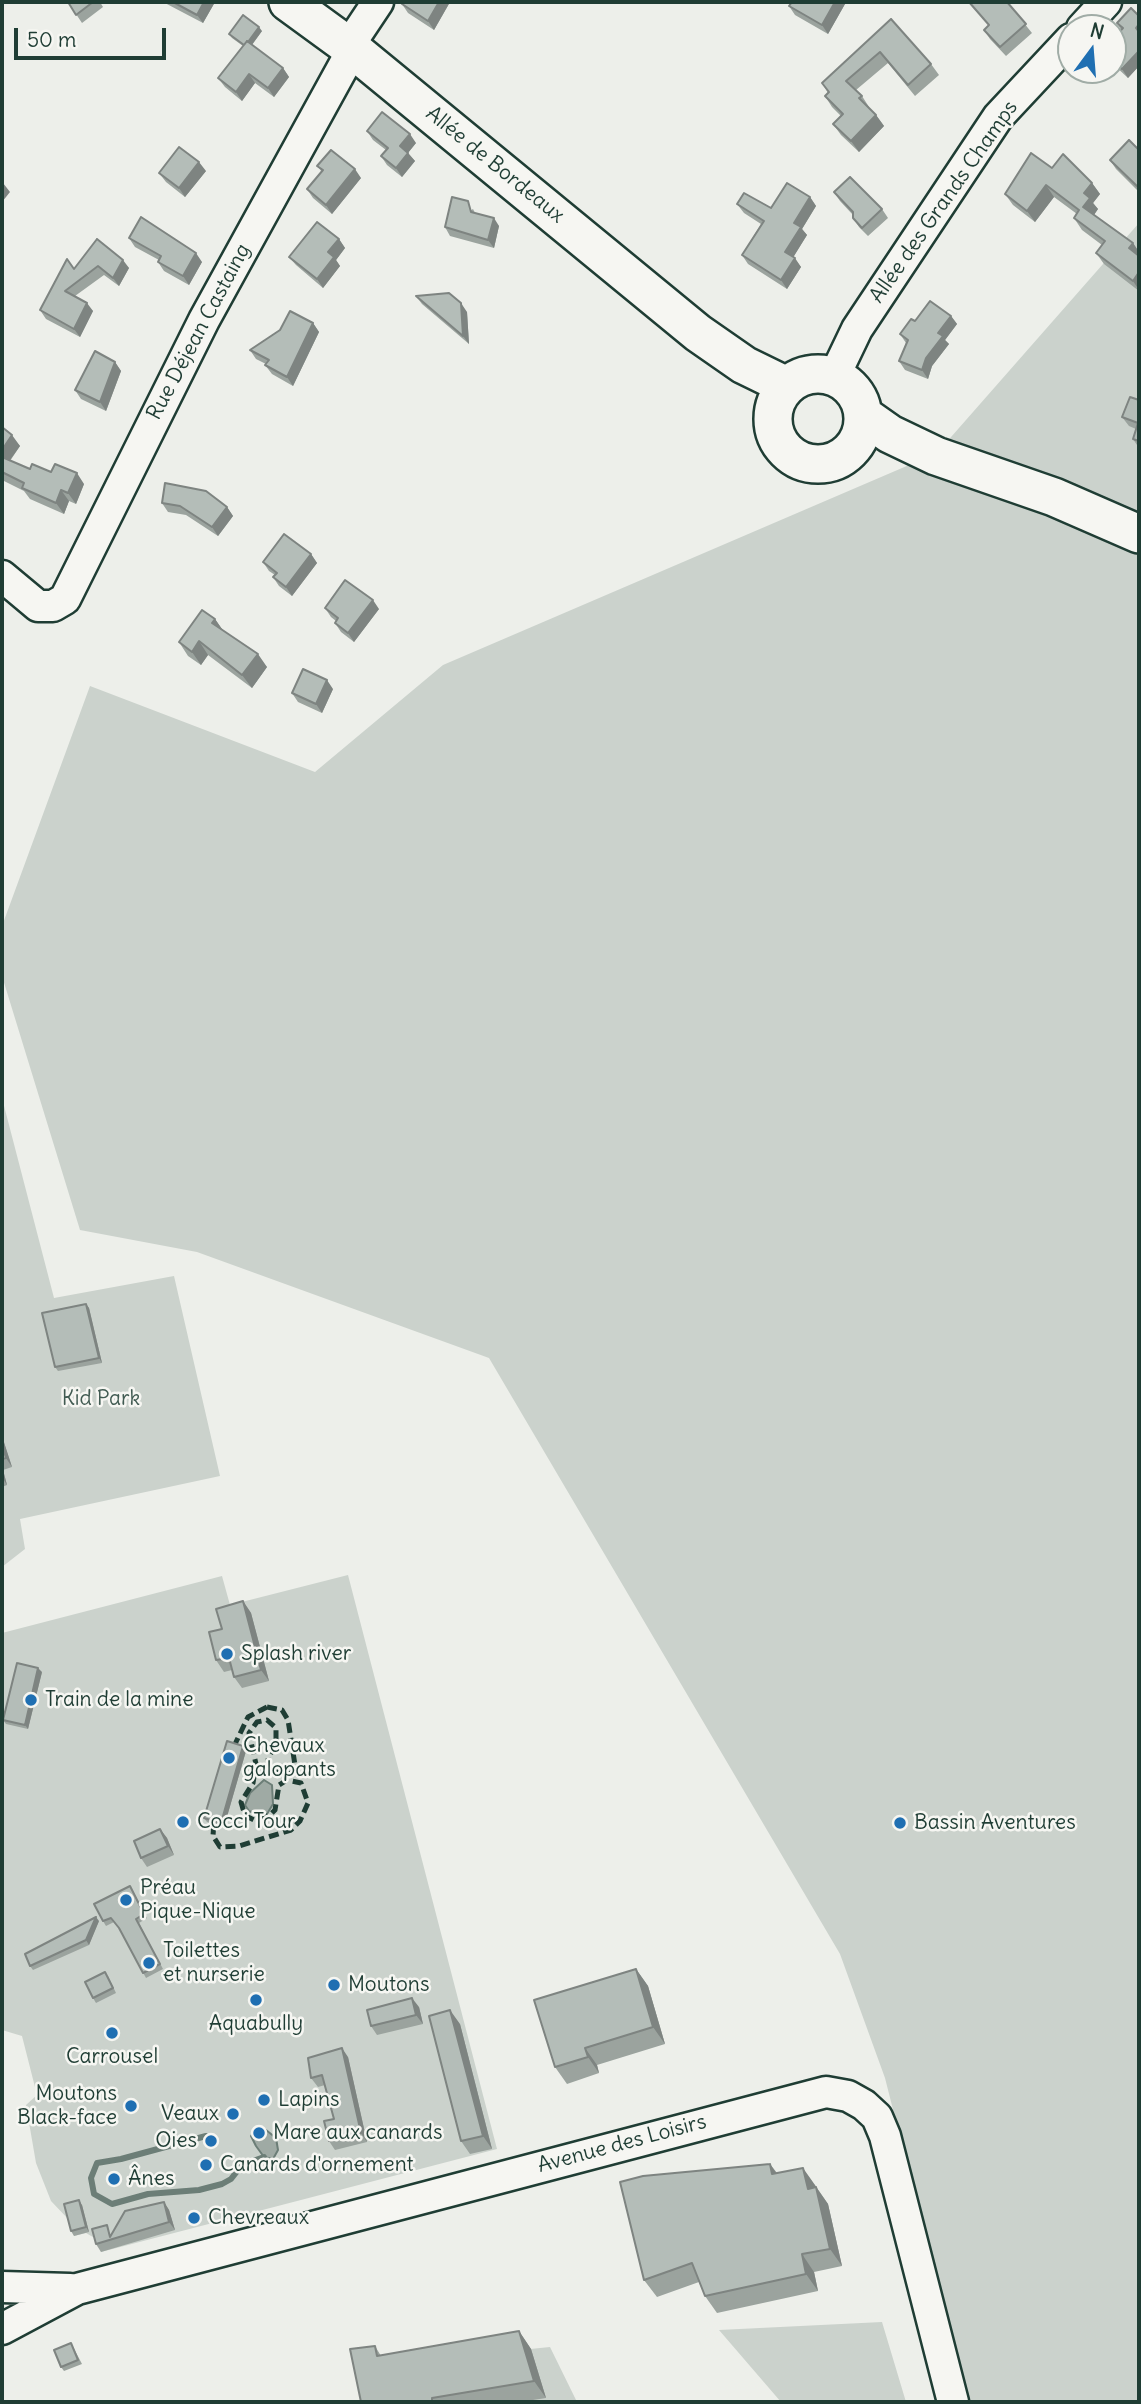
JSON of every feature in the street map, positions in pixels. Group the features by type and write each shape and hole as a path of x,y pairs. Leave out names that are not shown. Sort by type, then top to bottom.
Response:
{"main road":[{"name":"Allée de Bordeaux","path":"288,2 351,48 698,333 744,365 787,386"},
{"name":"Allée de Bordeaux","path":"698,333 746,383 773,419"},
{"path":"817,374 834,377 850,387 863,415 861,431 848,451 827,463 812,464 798,459 779,442 773,419 777,399 787,386 801,377 817,374"},
{"path":"863,415 903,441 1054,498 1139,534"},
{"path":"848,451 891,453 984,473"}],"street":[{"name":"Rue Déjean Castaing","path":"2,576 38,606 53,607 65,600 204,320 378,2"},
{"name":"Allée des Grands Champs","path":"834,377 857,328 998,117 1057,54"},
{"name":"Avenue des Loisirs","path":"2,2329 77,2288 826,2092 848,2096 864,2105 877,2117 886,2136 953,2402"},
{"name":"Avenue des Loisirs","path":"2,2287 77,2288"}],"green space":[{"path":"1139,223 1139,2402 967,2402 885,2078 840,1954 489,1358 197,1252 80,1230 2,976 2,926 90,686 315,772 443,665 937,453"},
{"name":"Kid Park","path":"2,1098 54,1298 174,1276 220,1476 20,1519 25,1549 2,1567"},
{"path":"348,1575 497,2149 101,2252 98,2240 86,2233 74,2236 70,2221 51,2201 36,2163 26,2105 37,2095 22,2036 2,2030 2,1633 222,1576 230,1605"},
{"path":"882,2322 906,2402 781,2402 719,2330"},
{"path":"550,2347 577,2402 369,2402 362,2366"}],"shaded area":[{"path":"264,1780 272,1785 273,1804 267,1814 259,1815 249,1811 245,1805 250,1793"},
{"path":"257,2128 266,2130 276,2138 278,2150 273,2159 264,2157 256,2146 251,2136"}],"building":[{"path":"68,2 93,2 76,15"},
{"path":"173,2 204,2 197,15"},
{"path":"439,2 428,21 402,4"},
{"path":"792,2 835,2 822,25 789,6"},
{"path":"969,2 1007,2 1026,24 1000,47 984,30 989,25"},
{"path":"1131,8 1139,16 1136,28 1139,32 1139,51 1127,64 1127,14"},
{"path":"243,15 259,27 244,45 229,34"},
{"path":"891,19 931,64 908,85 880,52 846,81 876,115 851,141 833,124 843,114 825,96 829,92 822,83"},
{"path":"247,41 283,68 268,88 249,74 236,92 218,78"},
{"path":"382,112 410,134 400,146 408,153 396,168 381,156 388,148 367,131"},
{"path":"1129,140 1139,150 1138,187 1110,160"},
{"path":"179,147 199,162 179,188 159,173"},
{"path":"331,150 355,169 326,205 307,189 323,170 317,166"},
{"path":"1031,153 1052,168 1063,154 1092,183 1084,193 1090,198 1083,207 1133,243 1129,248 1139,256 1139,272 1133,281 1096,253 1105,241 1074,218 1079,210 1046,185 1027,211 1005,194"},
{"path":"850,177 882,209 862,228 853,218 853,212 834,192"},
{"path":"787,183 810,197 794,223 801,227 785,252 795,258 781,280 742,255 764,221 737,204 744,193 771,208"},
{"path":"452,197 468,201 471,212 494,218 488,240 445,227"},
{"path":"141,217 196,253 183,276 158,262 161,256 129,238"},
{"path":"317,222 339,239 328,252 334,257 317,279 289,257"},
{"path":"97,239 123,260 113,278 98,266 65,291 87,303 74,329 40,310 67,259 74,269"},
{"path":"449,293 461,303 463,336 416,296"},
{"path":"930,301 951,316 938,333 943,336 926,358 922,370 899,361 908,340 900,334 911,319 915,321"},
{"path":"290,311 313,323 287,377 265,365 269,360 250,350 280,330"},
{"path":"95,351 115,362 100,402 75,390"},
{"path":"1130,397 1139,400 1139,441 1133,439 1138,423 1122,417"},
{"path":"2,427 12,435 2,450"},
{"path":"2,457 30,469 32,464 51,472 55,464 77,473 68,493 61,490 56,503 22,488 24,483 2,472"},
{"path":"165,483 206,491 227,507 212,527 180,506 162,503"},
{"path":"284,534 311,554 286,587 273,577 277,573 263,562"},
{"path":"345,580 373,600 348,633 335,623 338,618 325,608"},
{"path":"202,610 215,619 212,623 258,654 242,675 199,641 192,652 179,642"},
{"path":"303,669 327,680 316,704 292,693"},
{"path":"86,1304 99,1358 55,1367 42,1313"},
{"path":"243,1601 261,1670 234,1677 229,1658 216,1660 209,1632 222,1629 216,1609"},
{"path":"17,1663 38,1668 25,1725 3,1720"},
{"path":"227,1741 243,1746 221,1823 204,1818"},
{"path":"160,1829 168,1846 141,1858 134,1841"},
{"path":"130,1886 144,1914 136,1919 160,1964 143,1973 119,1928 111,1918 103,1921 94,1904"},
{"path":"96,1917 86,1940 30,1966 25,1954"},
{"path":"636,1969 653,2027 585,2048 588,2057 555,2067 534,2000"},
{"path":"105,1972 113,1988 93,1998 85,1982"},
{"path":"412,1998 416,2015 371,2026 367,2010"},
{"path":"450,2010 483,2136 461,2141 429,2016"},
{"path":"342,2048 361,2133 329,2141 324,2121 334,2119 322,2075 311,2078 308,2058"},
{"path":"770,2164 772,2174 803,2168 808,2189 816,2187 830,2249 802,2254 806,2274 705,2296 692,2263 644,2280 620,2182 643,2176"},
{"path":"79,2200 86,2227 71,2231 64,2204"},
{"path":"164,2202 169,2222 96,2244 92,2229 107,2225 110,2237 125,2211"},
{"path":"519,2331 534,2381 432,2398 432,2402 361,2402 350,2349 375,2346 377,2356"},
{"path":"71,2343 78,2360 61,2367 54,2350"}],"waterway":[{"path":"206,2136 97,2163 91,2178 94,2194 112,2204 148,2194 199,2190 222,2184 231,2179 242,2165 264,2157"}],"railway":[{"path":"267,1707 282,1710 288,1720 295,1765 292,1772 284,1775 270,1769 268,1758 276,1745 276,1728 267,1720 257,1722 249,1733 256,1764 253,1783 241,1802 243,1809 246,1816 254,1820 270,1815 275,1810 279,1785 287,1780 301,1783 308,1803 300,1821 291,1830 239,1846 220,1847 213,1836 214,1821 236,1742 248,1717 267,1707"}],"place":[{"name":"Splash river","path":"227,1654"},
{"name":"Train de la mine","path":"31,1700"},
{"name":"Chevaux galopants","path":"229,1758"},
{"name":"Cocci Tour","path":"183,1822"},
{"name":"Bassin Aventures","path":"900,1823"},
{"name":"Préau Pique-Nique","path":"126,1900"},
{"name":"Toilettes et nurserie","path":"149,1963"},
{"name":"Moutons","path":"334,1985"},
{"name":"Aquabully","path":"256,2000"},
{"name":"Carrousel","path":"112,2033"},
{"name":"Lapins","path":"264,2100"},
{"name":"Moutons Black-face","path":"131,2106"},
{"name":"Veaux","path":"233,2114"},
{"name":"Mare aux canards","path":"259,2133"},
{"name":"Oies","path":"211,2141"},
{"name":"Canards d'ornement","path":"206,2165"},
{"name":"Ânes","path":"114,2179"},
{"name":"Chevreaux","path":"194,2218"}]}
